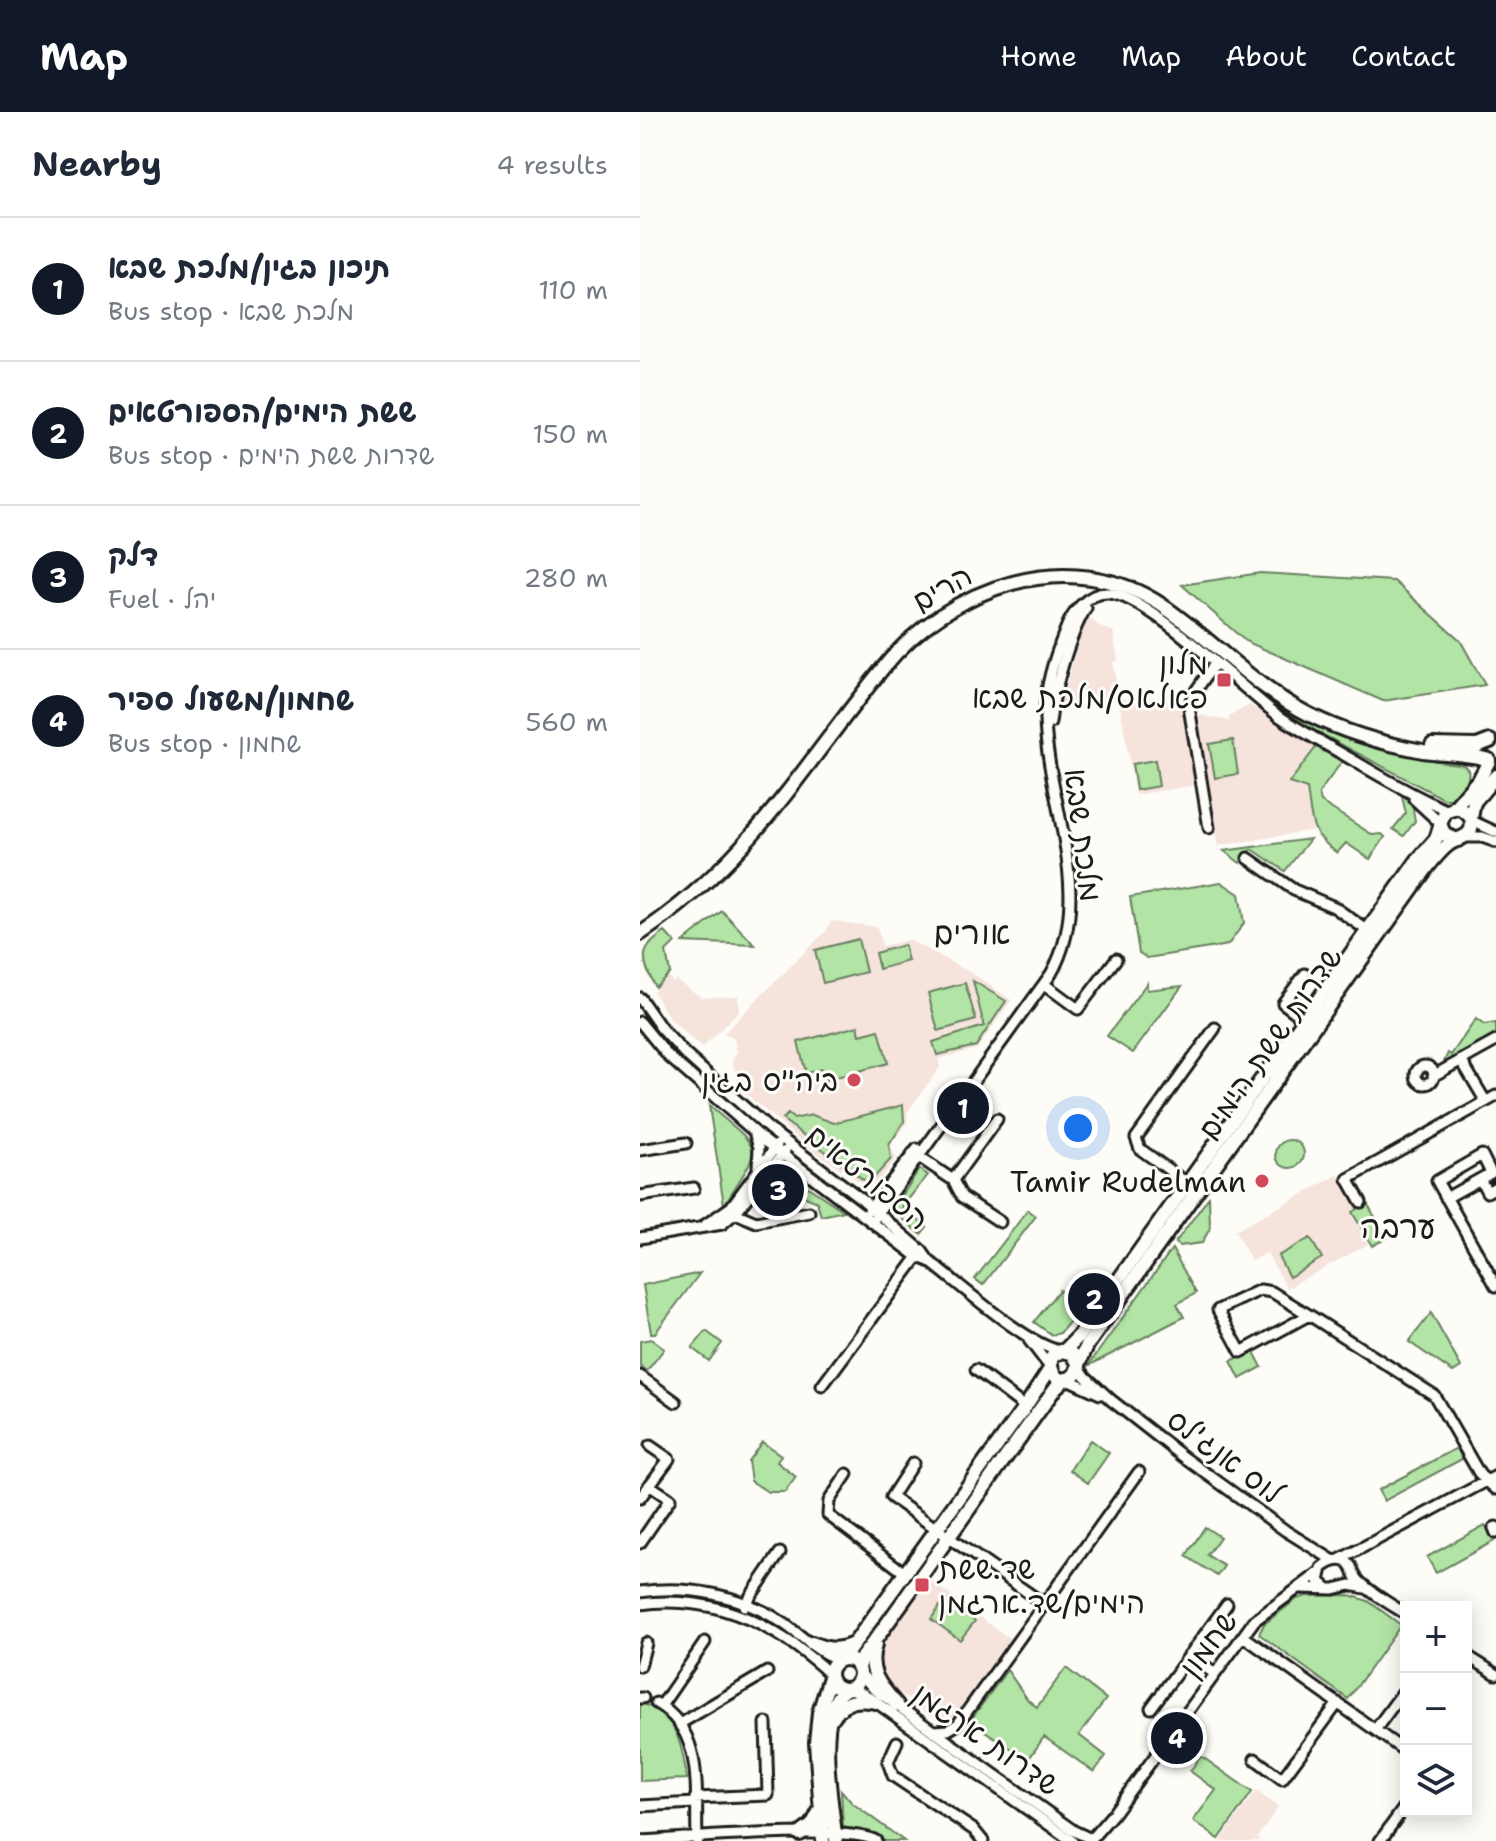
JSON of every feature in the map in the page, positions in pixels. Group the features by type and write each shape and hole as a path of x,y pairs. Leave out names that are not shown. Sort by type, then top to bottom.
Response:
{"main road":[{"name":"הרים","path":"640,934 696,892 754,835 877,675 914,634 958,603 1024,580 1074,577 1102,580 1135,590 1174,614 1246,674 1318,719 1409,748 1491,763"},
{"name":"הרים","path":"1358,733 1443,745 1477,746 1493,738"},
{"path":"1493,738 1487,752 1491,763 1440,825 1447,837 1462,839 1471,830 1474,802 1496,776"},
{"path":"1458,755 1473,764 1477,772 1476,782"},
{"path":"1451,810 1465,811 1472,819"},
{"name":"שדרות ששת הימים","path":"1062,1351 1078,1337 1192,1187 1372,934 1417,861 1436,839 1440,825"},
{"name":"שדרות ששת הימים","path":"1372,934 1433,860 1444,849 1462,839"},
{"name":"שדרות ששת הימים","path":"1078,1364 1088,1344 1192,1187"},
{"path":"828,1838 820,1807 816,1732 833,1665 858,1641 907,1572 943,1534 1056,1387 1076,1373 1078,1364 1074,1355 1062,1351 1052,1357 1050,1368 943,1534 881,1632 862,1657 858,1682 836,1698 829,1724 828,1838"},
{"path":"1050,1368 1056,1377 1066,1379"},
{"path":"881,1632 872,1651 872,1671 897,1705"},
{"path":"812,1643 833,1649 858,1641"},
{"path":"842,1659 854,1661 860,1671"},
{"path":"830,1676 837,1687 848,1689"},
{"path":"829,1724 841,1707 851,1701 875,1702"},
{"path":"800,1834 814,1822 820,1807"}],"street":[{"name":"מלכת שבא","path":"872,1214 1044,984 1062,952 1069,927 1071,902 1048,746 1053,703 1076,626 1085,608 1099,594 1115,594 1141,607 1171,627 1286,721 1402,789 1451,810"},
{"path":"1209,828 1189,707 1195,692 1215,663"},
{"name":"מלכת שבא","path":"1402,789 1440,825"},
{"path":"1472,819 1496,832"},
{"path":"1462,839 1482,837 1496,842"},
{"path":"1248,858 1294,890 1334,907 1372,934"},
{"path":"1044,984 1078,1009 1116,959"},
{"path":"1305,974 1283,1003 1309,1023"},
{"name":"הספורטאים","path":"640,998 661,1028 685,1054 872,1214 1021,1332 1051,1349 1062,1351"},
{"name":"הספורטאים","path":"640,1022 668,1056 750,1129 778,1152 872,1214"},
{"path":"1192,1187 1140,1149 1136,1138 1215,1028"},
{"path":"1433,1076 1496,1041"},
{"path":"1361,1202 1348,1179 1491,1099 1461,1060"},
{"path":"953,1180 997,1119"},
{"path":"750,1129 759,1147 757,1171"},
{"path":"640,1238 696,1229 732,1211 786,1142"},
{"path":"640,1150 686,1143"},
{"path":"732,1211 757,1171 778,1152"},
{"path":"1446,1198 1491,1173 1482,1155 1437,1181 1446,1198 1496,1286"},
{"path":"916,1156 953,1180 962,1197 1000,1222"},
{"path":"1480,1179 1487,1192 1496,1187"},
{"path":"640,1196 694,1188"},
{"path":"732,1211 756,1222 809,1212"},
{"path":"822,1386 920,1254"},
{"path":"1309,1315 1241,1352 1218,1310 1251,1293 1263,1290 1275,1294 1309,1315 1434,1395 1480,1475 1492,1478"},
{"name":"הספורטאים","path":"1021,1332 1050,1368"},
{"name":"לוס אנג'לס","path":"1078,1364 1086,1377 1111,1400 1225,1488 1312,1549 1336,1560"},
{"path":"976,1370 1025,1407"},
{"path":"640,1376 676,1402"},
{"name":"לוס אנג'לס","path":"1066,1379 1111,1400"},
{"path":"641,1502 649,1485 669,1459 650,1446"},
{"path":"913,1463 891,1497 1044,1604"},
{"path":"935,1731 948,1730 958,1724 1139,1472"},
{"path":"847,1474 831,1498 831,1507 837,1517 907,1572"},
{"path":"1492,1478 1496,1489"},
{"path":"1328,1589 1319,1581 1321,1570 1492,1478"},
{"path":"640,1543 670,1499 649,1485"},
{"path":"1344,1586 1351,1579 1365,1547"},
{"name":"לוס אנג'לס","path":"1312,1549 1321,1570"},
{"path":"739,1614 780,1553"},
{"path":"1336,1560 1346,1562 1368,1589 1400,1610"},
{"name":"שחמון","path":"1093,1840 1259,1617 1321,1570"},
{"path":"1297,1589 1344,1586 1368,1589"},
{"path":"640,1592 699,1591 746,1604 780,1621 829,1656 842,1659"},
{"path":"640,1604 697,1603 739,1614 773,1631 830,1676"},
{"path":"1151,1708 1227,1604"},
{"path":"1243,1636 1400,1748"},
{"path":"697,1840 691,1742 681,1723 658,1704 705,1642"},
{"path":"640,1666 646,1643"},
{"path":"1189,1655 1215,1674"},
{"path":"1472,1659 1496,1674"},
{"name":"שדרות ארגמן","path":"860,1671 870,1686 1074,1831 1093,1840"},
{"path":"681,1723 767,1672"},
{"name":"שדרות ארגמן","path":"848,1689 861,1692 1072,1841"},
{"path":"1375,1730 1400,1696"},
{"path":"1255,1759 1282,1779 1338,1703"},
{"path":"640,1806 768,1795 766,1723"},
{"path":"958,1724 958,1748"},
{"path":"897,1742 888,1762 893,1776 974,1830 983,1841"},
{"path":"1380,1841 1400,1813"},
{"path":"640,1841 800,1834 828,1838 867,1836 876,1841"}],"shaded area":[{"path":"1089,618 1102,628 1113,631 1118,661 1113,662 1119,699 1158,697 1184,710 1196,785 1135,795 1119,700 1060,710 1085,621"},
{"path":"1249,705 1317,746 1289,783 1307,789 1314,830 1218,846 1195,714 1229,721 1229,717"},
{"path":"831,921 877,927 882,946 909,940 975,975 1011,1000 977,1049 938,1059 940,1067 907,1113 907,1123 892,1143 896,1158 875,1185 864,1185 807,1146 740,1089 732,1061 737,1051 734,1039 724,1033 827,930"},
{"path":"668,977 701,997 738,996 739,1011 702,1048 669,1018 653,991"},
{"path":"1338,1175 1356,1208 1350,1212 1368,1244 1287,1288 1267,1253 1251,1261 1235,1231"},
{"path":"929,1580 1010,1639 951,1719 942,1724 888,1685 880,1676 876,1663 879,1650"},
{"path":"1256,1791 1278,1807 1257,1838 1260,1841 1220,1841"}],"green space":[{"path":"1260,573 1394,581 1460,640 1485,685 1383,701 1245,641 1182,585"},
{"path":"1267,700 1363,742 1412,756 1464,765 1468,770 1466,782 1454,797 1444,799 1295,720"},
{"path":"1233,740 1238,774 1215,778 1209,744"},
{"path":"1317,746 1343,760 1319,793 1321,802 1373,835 1382,834 1385,837 1370,859 1346,843 1337,853 1328,846 1313,826 1307,789 1289,783"},
{"path":"1155,760 1159,786 1136,790 1132,764"},
{"path":"1401,793 1419,807 1413,810 1415,821 1404,836 1393,829 1406,813"},
{"path":"1310,839 1285,871 1252,849 1240,863 1224,851"},
{"path":"1221,882 1239,894 1244,923 1228,945 1147,958 1139,953 1130,897"},
{"path":"722,911 755,945 683,942"},
{"path":"665,932 675,943 666,952 670,973 655,987 645,955 651,944"},
{"path":"858,939 866,972 823,983 815,950"},
{"path":"904,945 908,961 879,969 875,953"},
{"path":"973,981 1006,1001 976,1046 937,1055 933,1042 984,1026"},
{"path":"965,983 976,1020 938,1031 928,993"},
{"path":"1147,983 1147,990 1182,986 1133,1053 1107,1036"},
{"path":"1476,1019 1484,1025 1496,1023 1496,1035 1442,1066 1448,1053 1451,1055"},
{"path":"858,1026 860,1035 879,1030 888,1063 826,1080 822,1069 806,1073 798,1042"},
{"path":"903,1105 904,1122 889,1145 891,1159 871,1181 865,1181 782,1119 788,1114 794,1119 812,1115 834,1123"},
{"path":"709,1106 741,1133 752,1150 746,1170 724,1205"},
{"path":"1290,1140 1300,1144 1304,1154 1300,1164 1290,1168 1280,1164 1276,1154 1280,1144"},
{"path":"919,1169 928,1175 902,1207 927,1227 921,1234 897,1214 895,1207"},
{"path":"780,1177 793,1177 844,1211 821,1216 817,1202 779,1185 768,1187"},
{"path":"1209,1197 1210,1228 1202,1243 1179,1246 1175,1243"},
{"path":"1367,1203 1387,1238 1372,1246 1352,1212"},
{"path":"1028,1210 1036,1216 983,1285 975,1279"},
{"path":"1310,1238 1322,1258 1289,1277 1278,1256"},
{"path":"1172,1249 1196,1293 1177,1304 1184,1317 1088,1366"},
{"path":"700,1273 655,1333 651,1333 643,1285"},
{"path":"1059,1290 1082,1307 1060,1333 1052,1335 1034,1322"},
{"path":"1431,1313 1461,1367 1453,1372 1409,1342"},
{"path":"706,1331 722,1343 709,1361 692,1348"},
{"path":"651,1339 664,1349 647,1371 640,1366 640,1341"},
{"path":"1253,1350 1262,1367 1240,1379 1231,1361"},
{"path":"1090,1440 1109,1453 1088,1483 1070,1470"},
{"path":"762,1442 781,1455 777,1462 796,1477 785,1492 768,1492 751,1481 748,1461"},
{"path":"1457,1448 1462,1459 1384,1501 1378,1490"},
{"path":"1485,1525 1494,1541 1436,1573 1427,1557"},
{"path":"1205,1527 1220,1537 1207,1555 1224,1566 1217,1576 1186,1556"},
{"path":"1350,1595 1368,1601 1400,1624 1348,1699 1259,1634 1264,1624 1297,1599"},
{"path":"945,1599 975,1621 960,1640 931,1619"},
{"path":"1066,1668 1106,1699 1079,1735 1106,1756 1094,1772 1044,1737 1028,1760 970,1721 1007,1670 1028,1700 1037,1707"},
{"path":"640,1703 662,1714 676,1732 687,1779 640,1781"},
{"path":"1201,1756 1252,1792 1219,1839 1193,1821 1216,1790 1190,1771"},
{"path":"841,1790 852,1803 904,1841 882,1841 867,1832 850,1831 843,1826"}],"place":[{"name":"מלון פאלאס/מלכת שבא","path":"1224,680"},
{"name":"ביה\"ס בגין","path":"854,1080"},
{"name":"תיכון בגין/מלכת שבא","path":"963,1108"},
{"name":"Tamir Rudelman","path":"1262,1181"},
{"name":"דלק","path":"778,1190"},
{"name":"ששת הימים/הספורטאים","path":"1094,1299"},
{"name":"שד.ששת הימים/שד.ארגמן","path":"922,1585"},
{"name":"שחמון/משעול ספיר","path":"1177,1738"}],"district":[{"name":"אורים","path":"972,932"},
{"name":"ערבה","path":"1398,1226"}]}
